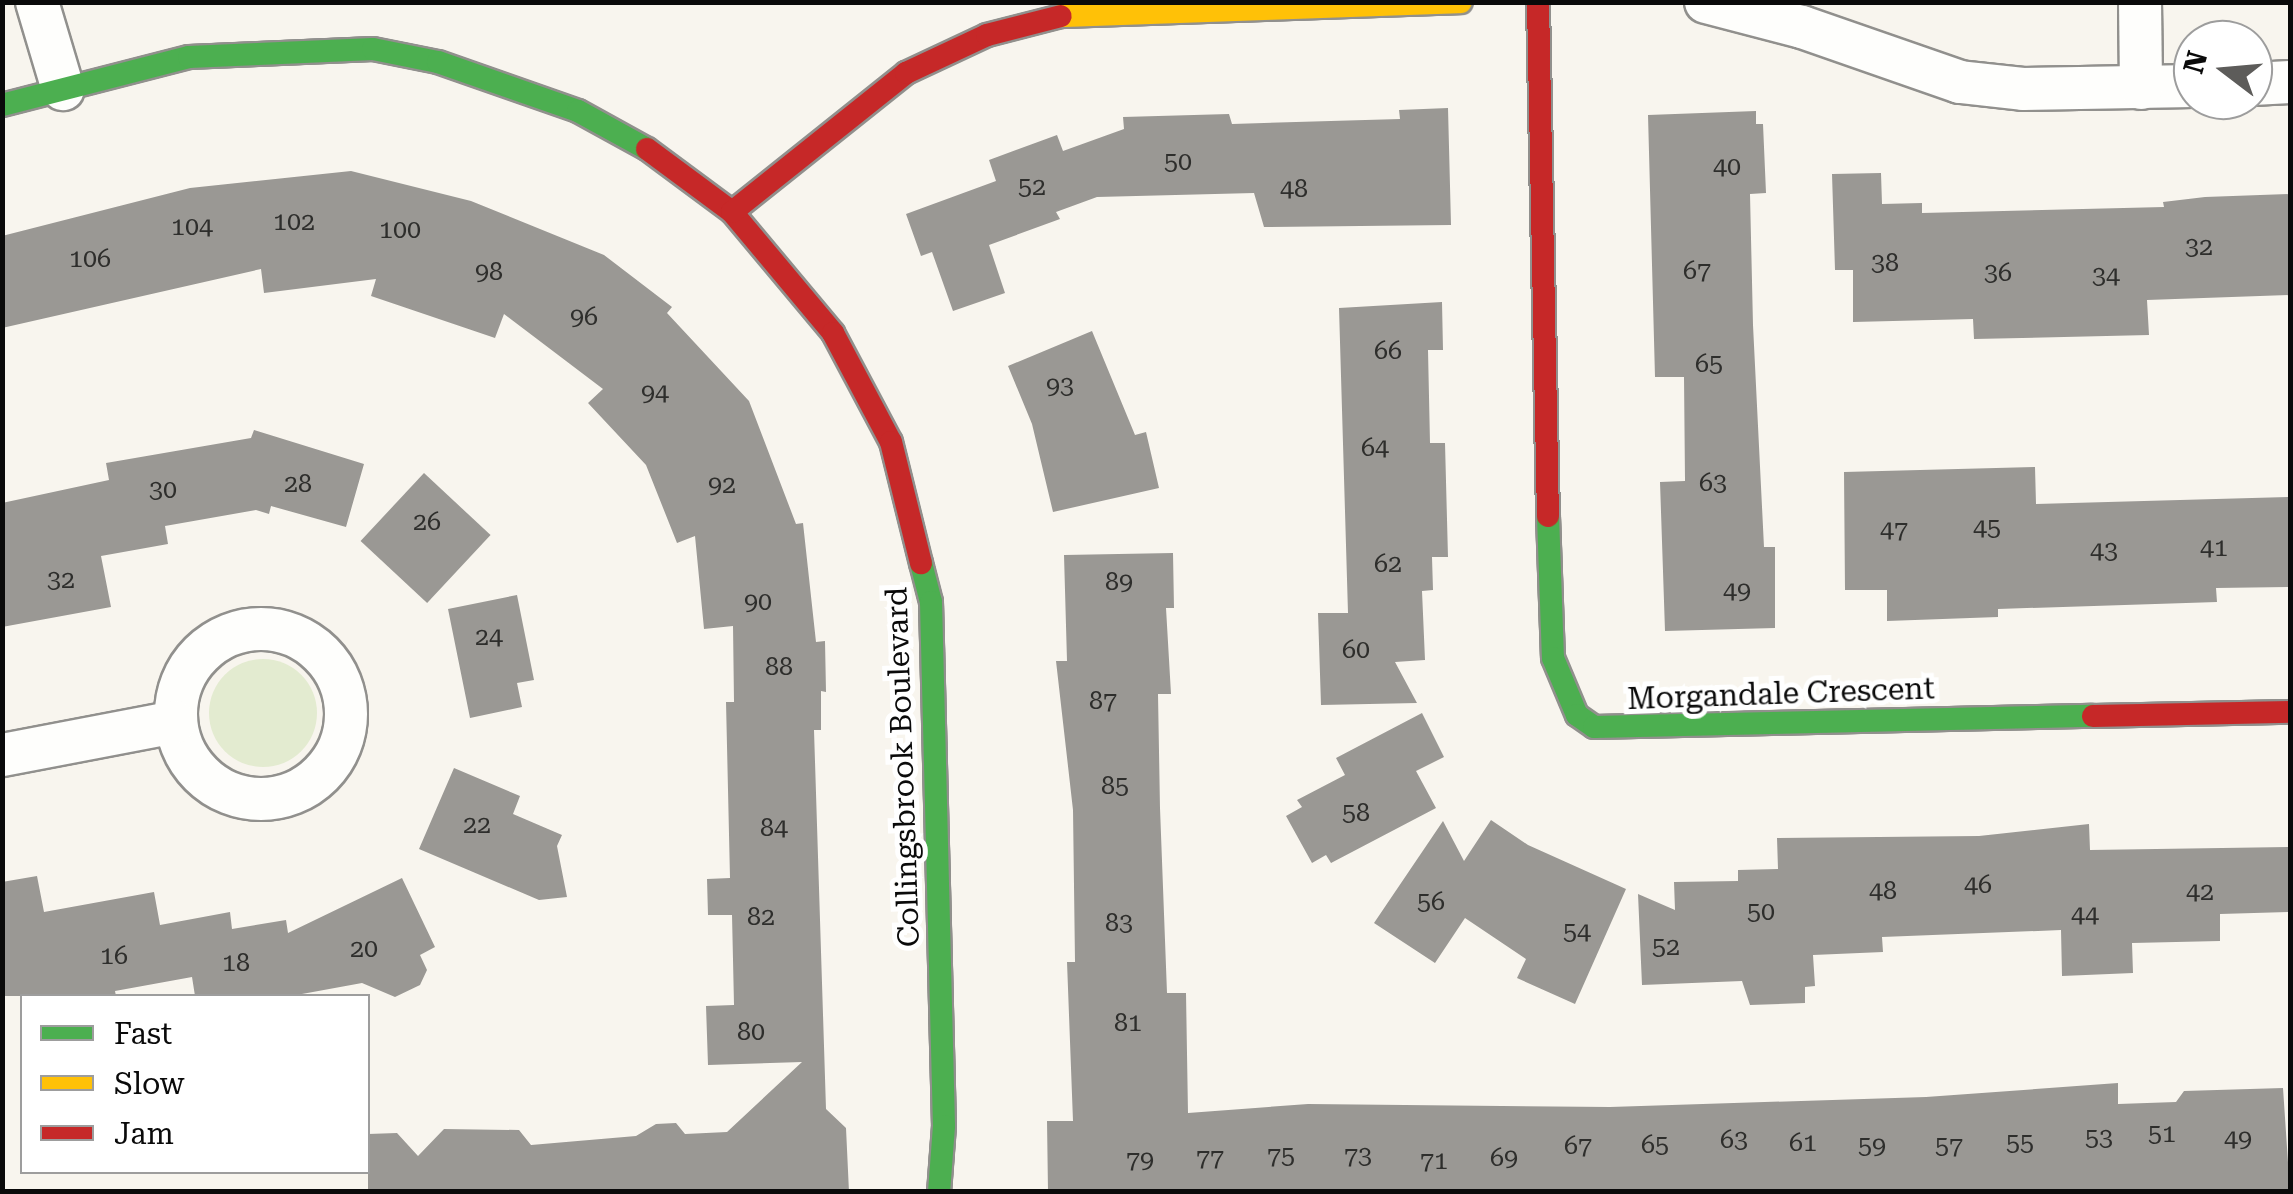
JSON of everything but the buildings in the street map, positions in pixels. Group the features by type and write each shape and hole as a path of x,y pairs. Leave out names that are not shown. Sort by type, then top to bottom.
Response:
{"street":[{"path":"36,2 63,89"},
{"path":"732,212 906,73 987,35 1064,14 1461,2"},
{"name":"Morgandale Crescent","path":"1538,2 1550,623 1552,658 1576,715 1594,727 1628,731 1714,723 2290,712"},
{"path":"1706,2 1802,27 1960,82 2173,87"},
{"path":"2140,2 2141,88"},
{"name":"Collingsbrook Boulevard","path":"2,105 188,58 373,48 438,62 578,110 644,147 732,212 833,333 860,379 891,442 921,554 931,602 937,746 944,1126 939,1192"},
{"path":"258,628 286,632 331,664 346,716 327,769 278,798 249,800 198,773 176,722 177,694 207,647 258,628"},
{"path":"2,755 176,722"}],"green space":[{"path":"263,659 284,663 301,675 313,692 317,713 313,734 301,751 284,763 263,767 242,763 225,751 213,734 209,713 213,692 225,675 242,663"}],"traffic: fast":[{"path":"2,105 189,57 373,49 438,62 578,111 647,149"},
{"path":"1548,516 1553,658 1577,715 1594,727 2093,716"},
{"path":"921,563 931,602 944,1126 939,1192"}],"traffic: slow":[{"path":"1061,16 1461,2"}],"traffic: jam":[{"path":"1538,2 1548,516"},
{"path":"732,212 906,73 987,35 1061,16"},
{"path":"647,149 732,212 833,333 891,442 921,563"},
{"path":"2093,716 2290,712"}]}
